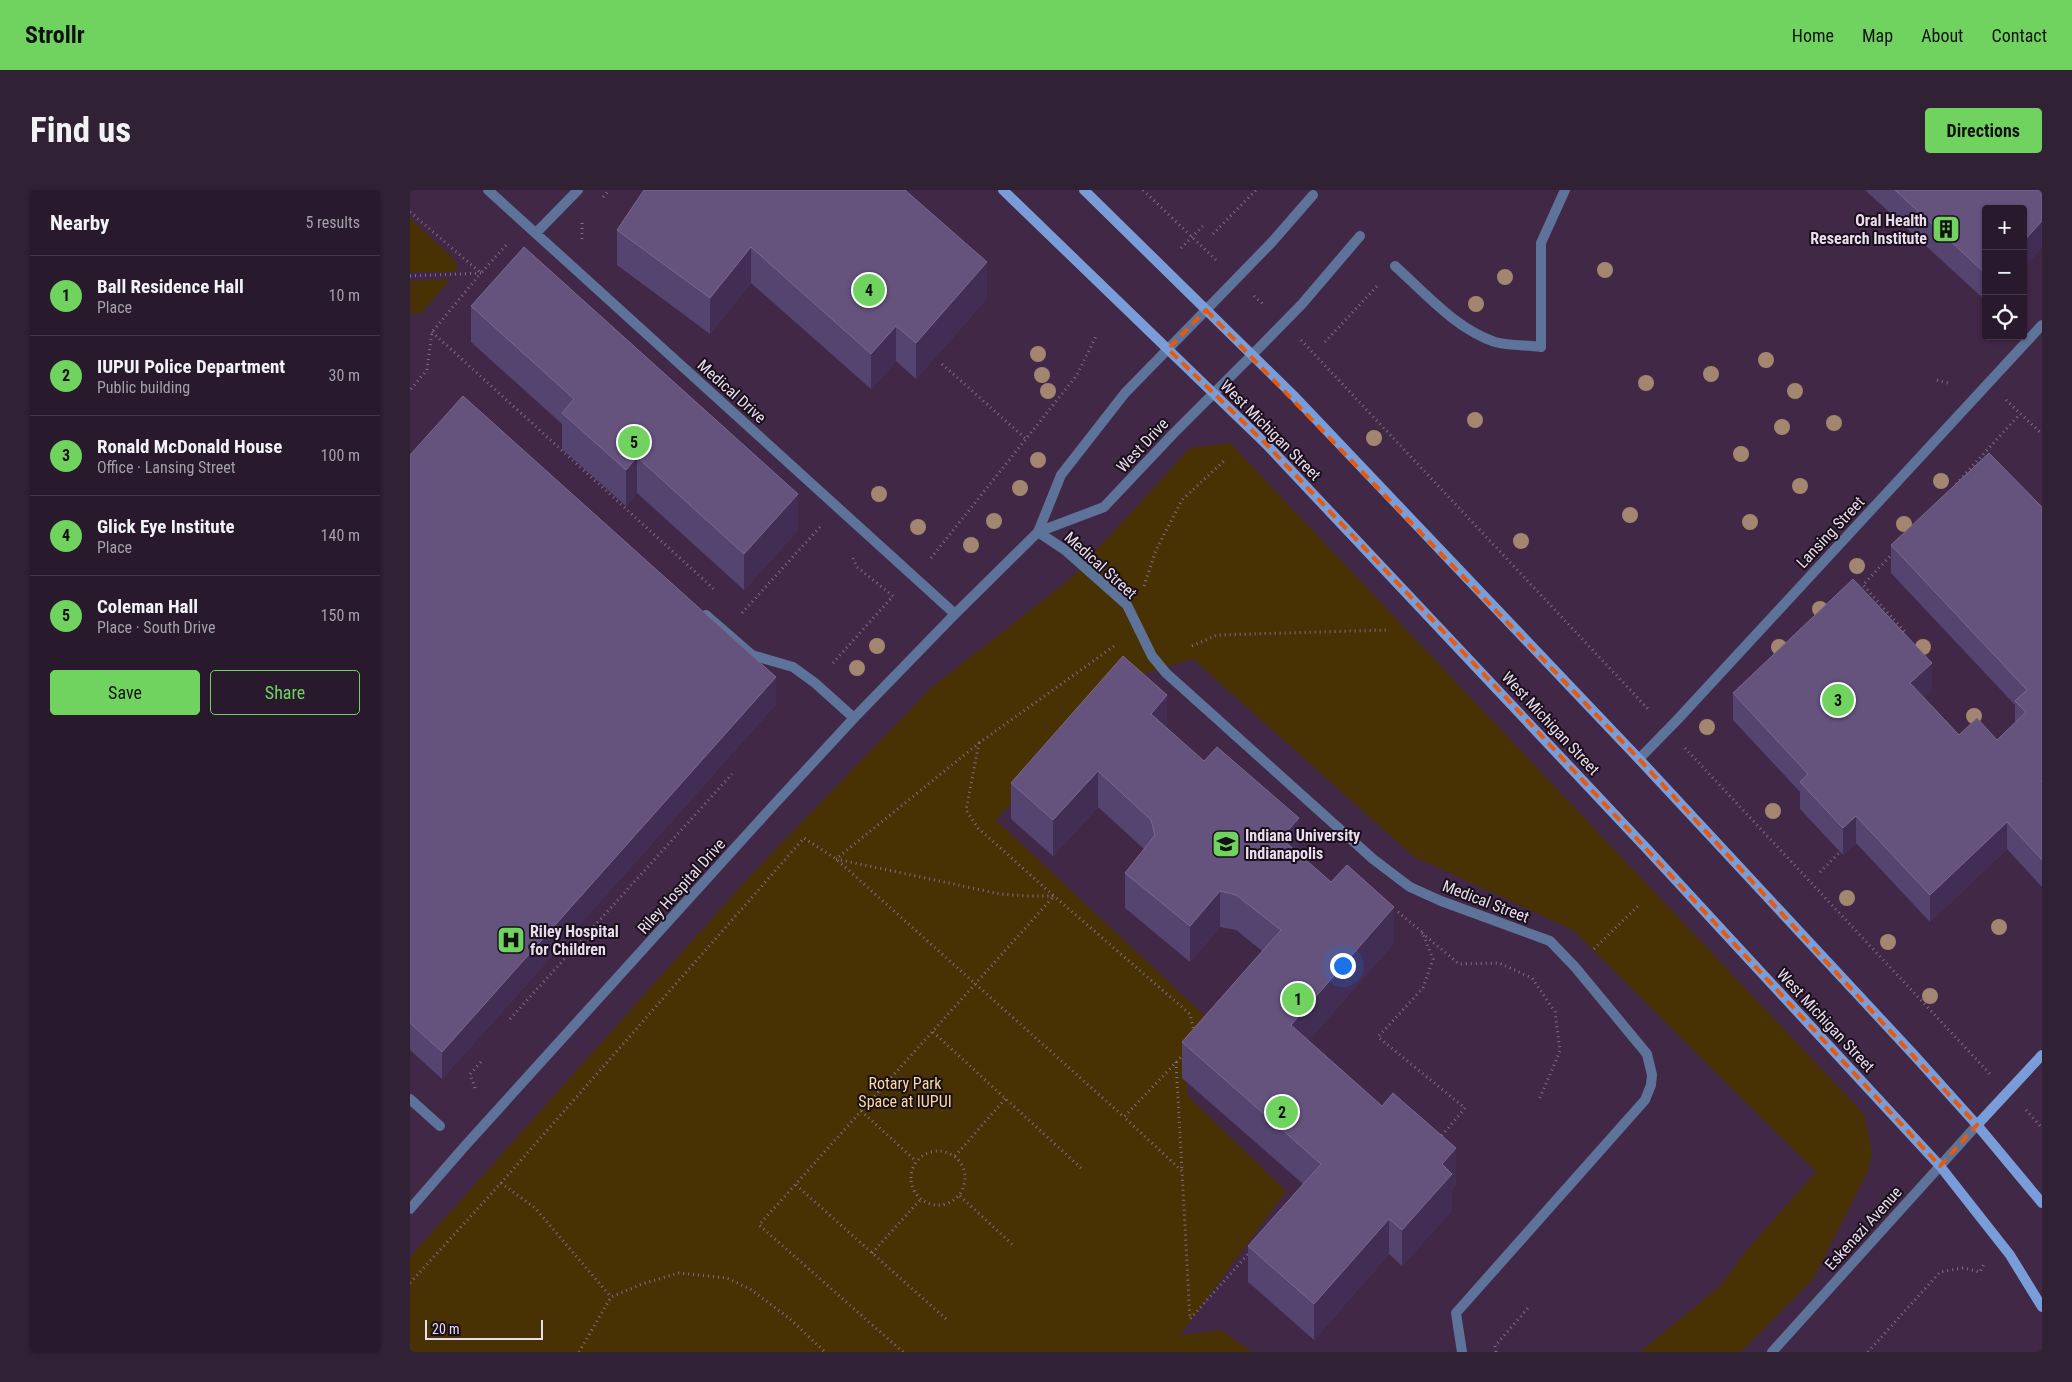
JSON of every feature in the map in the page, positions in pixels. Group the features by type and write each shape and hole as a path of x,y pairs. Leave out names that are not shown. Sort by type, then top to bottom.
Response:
{"main road":[{"name":"West Michigan Street","path":"1003,190 1267,445 1506,697 1940,1166 2010,1255 2042,1307"},
{"path":"1084,190 1306,408 1639,758 1977,1125 2042,1203"},
{"path":"1977,1125 2042,1055"}],"street":[{"name":"Medical Drive","path":"488,190 955,614"},
{"path":"536,233 578,190"},
{"path":"1395,266 1446,311 1474,332 1497,342 1541,347 1541,243 1565,190"},
{"name":"West Drive","path":"854,718 1038,532 1061,475 1125,393 1314,195"},
{"name":"West Drive","path":"1038,532 1104,507 1283,324 1360,236"},
{"name":"Lansing Street","path":"1639,758 1692,704 2042,325"},
{"name":"Medical Street","path":"1038,532 1065,550 1127,605 1152,656 1166,673 1373,859 1410,886 1436,899 1550,941 1575,966 1644,1050 1652,1075 1651,1085 1641,1105 1456,1313 1462,1352"},
{"path":"700,609 752,656 793,668 815,683 854,718"},
{"name":"Riley Hospital Drive","path":"410,1209 854,718"},
{"path":"410,1099 440,1126"},
{"name":"Eskenazi Avenue","path":"1772,1352 1977,1125"}],"path":[{"path":"598,204 609,190"},
{"path":"1143,190 1339,379 1649,710"},
{"path":"1213,234 1256,190"},
{"path":"410,212 481,273"},
{"path":"582,247 581,224 586,217"},
{"path":"1175,254 1203,226"},
{"path":"410,390 427,370 432,332 510,241"},
{"path":"1325,342 1395,266"},
{"path":"410,276 481,273"},
{"path":"432,332 719,594"},
{"path":"928,562 1077,375 1096,336"},
{"path":"942,364 1026,439"},
{"path":"1989,382 2042,434"},
{"path":"1955,486 2020,414"},
{"path":"1143,589 1156,550 1182,500 1226,459"},
{"path":"741,614 824,523"},
{"path":"1896,550 1863,585 1906,633"},
{"path":"831,665 893,596 857,567 850,551"},
{"path":"734,608 748,620"},
{"path":"1192,646 1217,635 1387,630"},
{"path":"836,859 980,743 1120,642 1123,650"},
{"path":"980,743 966,810 978,828 1190,1014 1196,1041"},
{"path":"1690,753 1985,1069"},
{"path":"510,1019 732,774"},
{"path":"410,1283 501,1183 804,838 836,859 1182,1171"},
{"path":"1820,872 1840,852"},
{"path":"836,859 1000,894 1054,896"},
{"path":"903,1352 759,1225 1054,896"},
{"path":"1575,966 1640,904"},
{"path":"1392,906 1459,964 1499,963 1532,978 1555,1012 1560,1051 1540,1100"},
{"path":"1422,932 1433,959 1423,988 1378,1037 1465,1108 1433,1146"},
{"path":"933,1032 1081,1168"},
{"path":"1124,1117 1190,1048"},
{"path":"475,1088 470,1074 481,1062"},
{"path":"1176,1062 1190,1319 1253,1248"},
{"path":"955,1156 1006,1098"},
{"path":"2026,1110 2042,1128"},
{"path":"861,1111 916,1161"},
{"path":"938,1150 955,1156 965,1169 966,1181 963,1191 951,1203 942,1206 932,1205 921,1199 911,1183 911,1173 916,1161 929,1152 938,1150"},
{"path":"501,1183 535,1208 611,1297"},
{"path":"796,1185 946,1319"},
{"path":"959,1196 1012,1245"},
{"path":"872,1253 921,1199"},
{"path":"1868,1352 1940,1272 1963,1268 1980,1272 1985,1263"},
{"path":"579,1352 611,1297 642,1284 679,1273 727,1278 750,1289 789,1318 825,1352"},
{"path":"1496,1352 1495,1346 1528,1308"}],"highlighted area":[{"path":"1206,310 1639,759 1977,1125 1940,1166 1512,704 1267,445 1168,349"}],"shaded area":[{"name":"Indiana University Indianapolis","path":"410,190 2042,190 2042,1352 410,1352"}],"green space":[{"path":"410,218 455,260 457,268 455,272 410,272"},
{"path":"450,279 422,313 411,314 410,281"},
{"name":"Rotary Park Space at IUPUI","path":"1230,443 1864,1114 1872,1152 1867,1173 1813,1279 1741,1352 1640,1352 1720,1286 1745,1252 1816,1172 1573,930 1413,856 1193,659 1120,681 996,820 1222,1032 1187,1072 1187,1095 1286,1191 1180,1335 1221,1330 1252,1352 410,1352 410,1257 750,876 931,688 1070,579 1190,448"}],"building":[{"path":"644,190 905,190 987,262 916,343 896,326 871,354 751,247 710,298 617,230"},
{"path":"1895,190 2042,190 2042,221 2027,238 2027,205 1982,205 1982,270"},
{"path":"524,247 798,494 744,554 637,457 626,470 562,413 574,399 471,306"},
{"name":"Riley Hospital for Children","path":"463,396 776,677 442,1052 410,1023 410,455"},
{"path":"1989,453 2042,507 2042,860 2007,822 1930,895 1856,816 1843,828 1840,825 1800,782 1808,774 1733,693 1853,579 1932,663 1910,683 1959,735 1977,718 1997,740 2026,712 2015,701 2027,690 1891,545"},
{"path":"1123,656 1167,695 1151,714 1204,761 1217,747 1299,818 1281,838 1331,882 1347,865 1394,907 1291,1025 1382,1106 1393,1093 1456,1148 1442,1164 1452,1174 1402,1230 1389,1219 1314,1304 1248,1246 1321,1164 1182,1042 1281,930 1236,895 1220,891 1190,926 1125,873 1155,835 1151,820 1098,771 1053,820 1011,783"}],"place":[{"name":"Oral Health Research Institute","path":"1946,229"},
{"name":"Glick Eye Institute","path":"869,290"},
{"name":"Coleman Hall","path":"634,442"},
{"name":"Ronald McDonald House","path":"1838,700"},
{"name":"Indiana University Indianapolis","path":"1226,844"},
{"name":"Riley Hospital for Children","path":"511,940"},
{"name":"Ball Residence Hall","path":"1298,999"},
{"name":"IUPUI Police Department","path":"1282,1112"}]}
